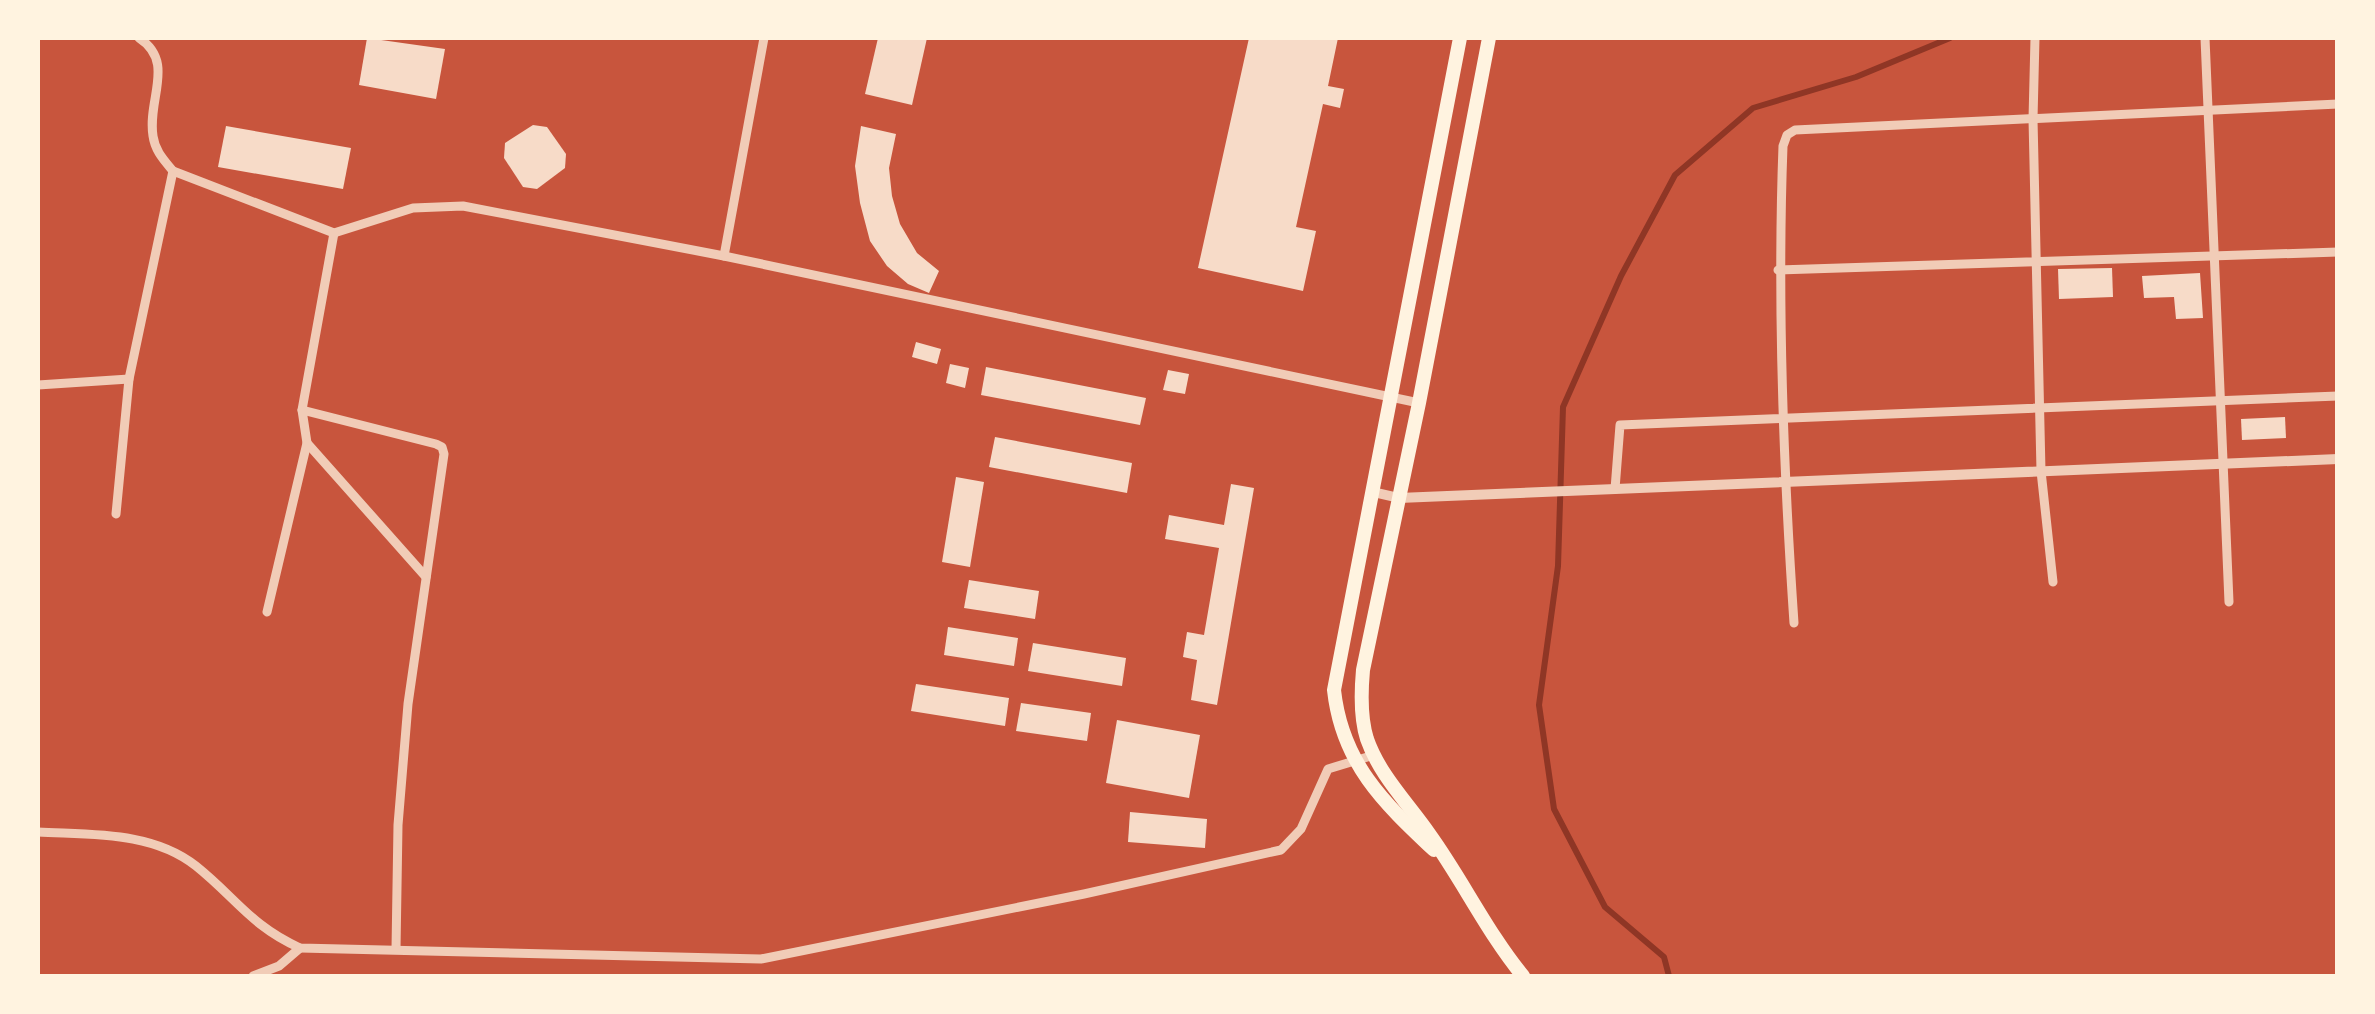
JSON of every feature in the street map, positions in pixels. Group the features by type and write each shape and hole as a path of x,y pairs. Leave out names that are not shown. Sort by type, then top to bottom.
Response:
{"main road":[{"path":"1450,866 1385,804 1354,760 1342,732 1334,690 1460,38"},
{"path":"1489,38 1420,402 1363,670 1361,705 1374,755 1502,951 1523,976"}],"street":[{"path":"140,38 154,48 159,61 153,138 159,156 173,171 334,233 413,208 464,206 724,256 1420,402"},
{"path":"724,256 764,38"},
{"path":"2035,38 2033,119 2041,471 2053,582"},
{"path":"2205,38 2229,602"},
{"path":"1794,623 1784,482 1778,270 1783,146 1787,135 1795,130 2338,104"},
{"path":"116,514 129,378 173,171"},
{"path":"267,612 307,443 302,410 334,233"},
{"path":"1778,270 2338,252"},
{"path":"38,385 129,378"},
{"path":"1615,490 1620,425 2338,396"},
{"path":"302,410 442,447 408,704 398,825 396,948"},
{"path":"307,443 426,577"},
{"path":"1373,492 1399,498 2338,459"},
{"path":"38,832 128,838 166,848 195,865 270,935 300,948 761,959 1281,850 1301,830 1328,769 1374,755"},
{"path":"253,976 279,966 300,948"}],"building":[{"path":"367,38 445,49 436,99 359,85"},
{"path":"878,38 927,38 912,105 865,94"},
{"path":"1249,38 1338,38 1328,86 1344,89 1340,108 1323,104 1296,227 1316,231 1303,291 1198,268"},
{"path":"533,125 547,127 566,154 565,168 537,189 523,187 504,158 505,143"},
{"path":"226,126 351,148 343,189 218,167"},
{"path":"861,126 896,134 889,168 892,196 900,224 917,253 939,271 929,293 908,284 887,266 870,241 855,166"},
{"path":"2112,268 2113,297 2059,299 2058,269"},
{"path":"2200,273 2203,318 2176,319 2174,297 2144,298 2142,276"},
{"path":"916,342 941,349 937,364 912,357"},
{"path":"950,364 969,368 965,388 946,383"},
{"path":"986,367 1146,398 1140,425 981,395"},
{"path":"1168,370 1189,374 1185,394 1163,390"},
{"path":"2285,417 2286,438 2242,440 2241,419"},
{"path":"995,437 1132,463 1127,493 989,467"},
{"path":"956,477 984,482 970,567 942,562"},
{"path":"1231,484 1254,488 1217,705 1191,700 1197,660 1183,657 1187,632 1204,635 1219,548 1165,539 1169,515 1224,525"},
{"path":"969,580 1039,591 1035,619 964,608"},
{"path":"948,627 1018,638 1014,666 944,655"},
{"path":"1033,643 1126,658 1122,686 1028,671"},
{"path":"916,684 1009,698 1005,726 911,711"},
{"path":"1021,703 1091,713 1087,741 1016,731"},
{"path":"1117,720 1200,735 1189,798 1106,783"},
{"path":"1130,812 1207,819 1205,848 1128,842"}],"waterway":[{"path":"1669,976 1664,957 1605,907 1554,809 1539,705 1558,566 1563,407 1621,276 1675,175 1753,108 1856,77 1950,38"}]}
